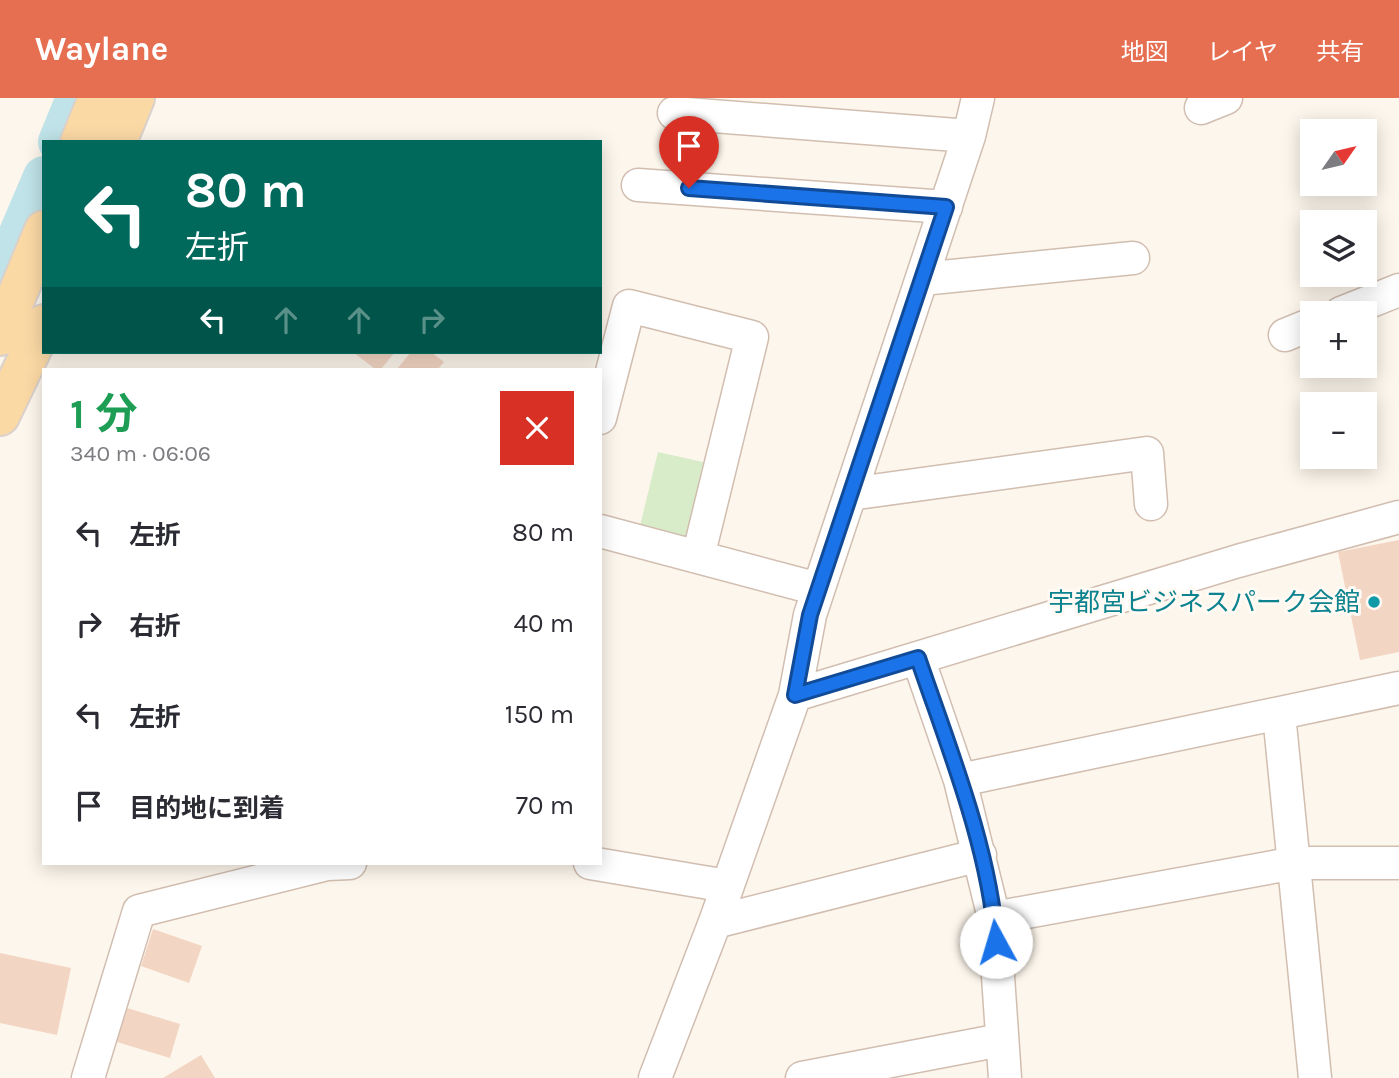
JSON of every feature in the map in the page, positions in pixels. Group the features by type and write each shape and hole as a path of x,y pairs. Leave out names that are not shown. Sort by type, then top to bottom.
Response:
{"main road":[{"path":"81,140 98,98"},
{"path":"118,140 135,98"},
{"path":"0,336 42,235"},
{"path":"0,416 42,328"}],"street":[{"path":"655,1078 715,922 795,695 800,662 818,589 946,207 978,98"},
{"path":"674,113 969,136"},
{"path":"638,185 946,207"},
{"path":"922,279 1133,258"},
{"path":"1371,301 1399,290"},
{"path":"602,410 629,306 752,337 698,557"},
{"path":"850,494 1147,453 1151,504"},
{"path":"795,695 1238,561 1399,517"},
{"path":"602,532 818,589"},
{"path":"918,658 960,780 994,918 1005,1078"},
{"path":"960,780 1399,688"},
{"path":"1279,714 1315,1078"},
{"path":"715,922 980,855"},
{"path":"994,918 1295,863 1399,863"},
{"path":"88,1078 139,911 323,865"},
{"path":"602,865 727,886"},
{"path":"802,1078 1001,1040"}],"green space":[{"path":"658,452 712,464 695,534 678,543 638,534"}],"building":[{"path":"356,354 393,354 382,368 374,368"},
{"path":"409,354 434,354 444,362 439,368 398,368"},
{"name":"宇都宮ビジネスパーク会館","path":"1399,540 1399,652 1360,660 1338,552"},
{"path":"153,929 202,946 189,983 141,966"},
{"path":"0,953 71,968 57,1035 0,1023"},
{"path":"127,1008 180,1024 170,1058 117,1042"},
{"path":"201,1055 215,1078 163,1078"}],"waterway":[{"path":"60,140 77,98"},
{"path":"0,280 42,182"}],"place":[{"name":"宇都宮ビジネスパーク会館","path":"1374,602"}],"route":[{"path":"689,188 946,207 810,615 795,695 918,658 960,780 994,918 996,942"}]}
